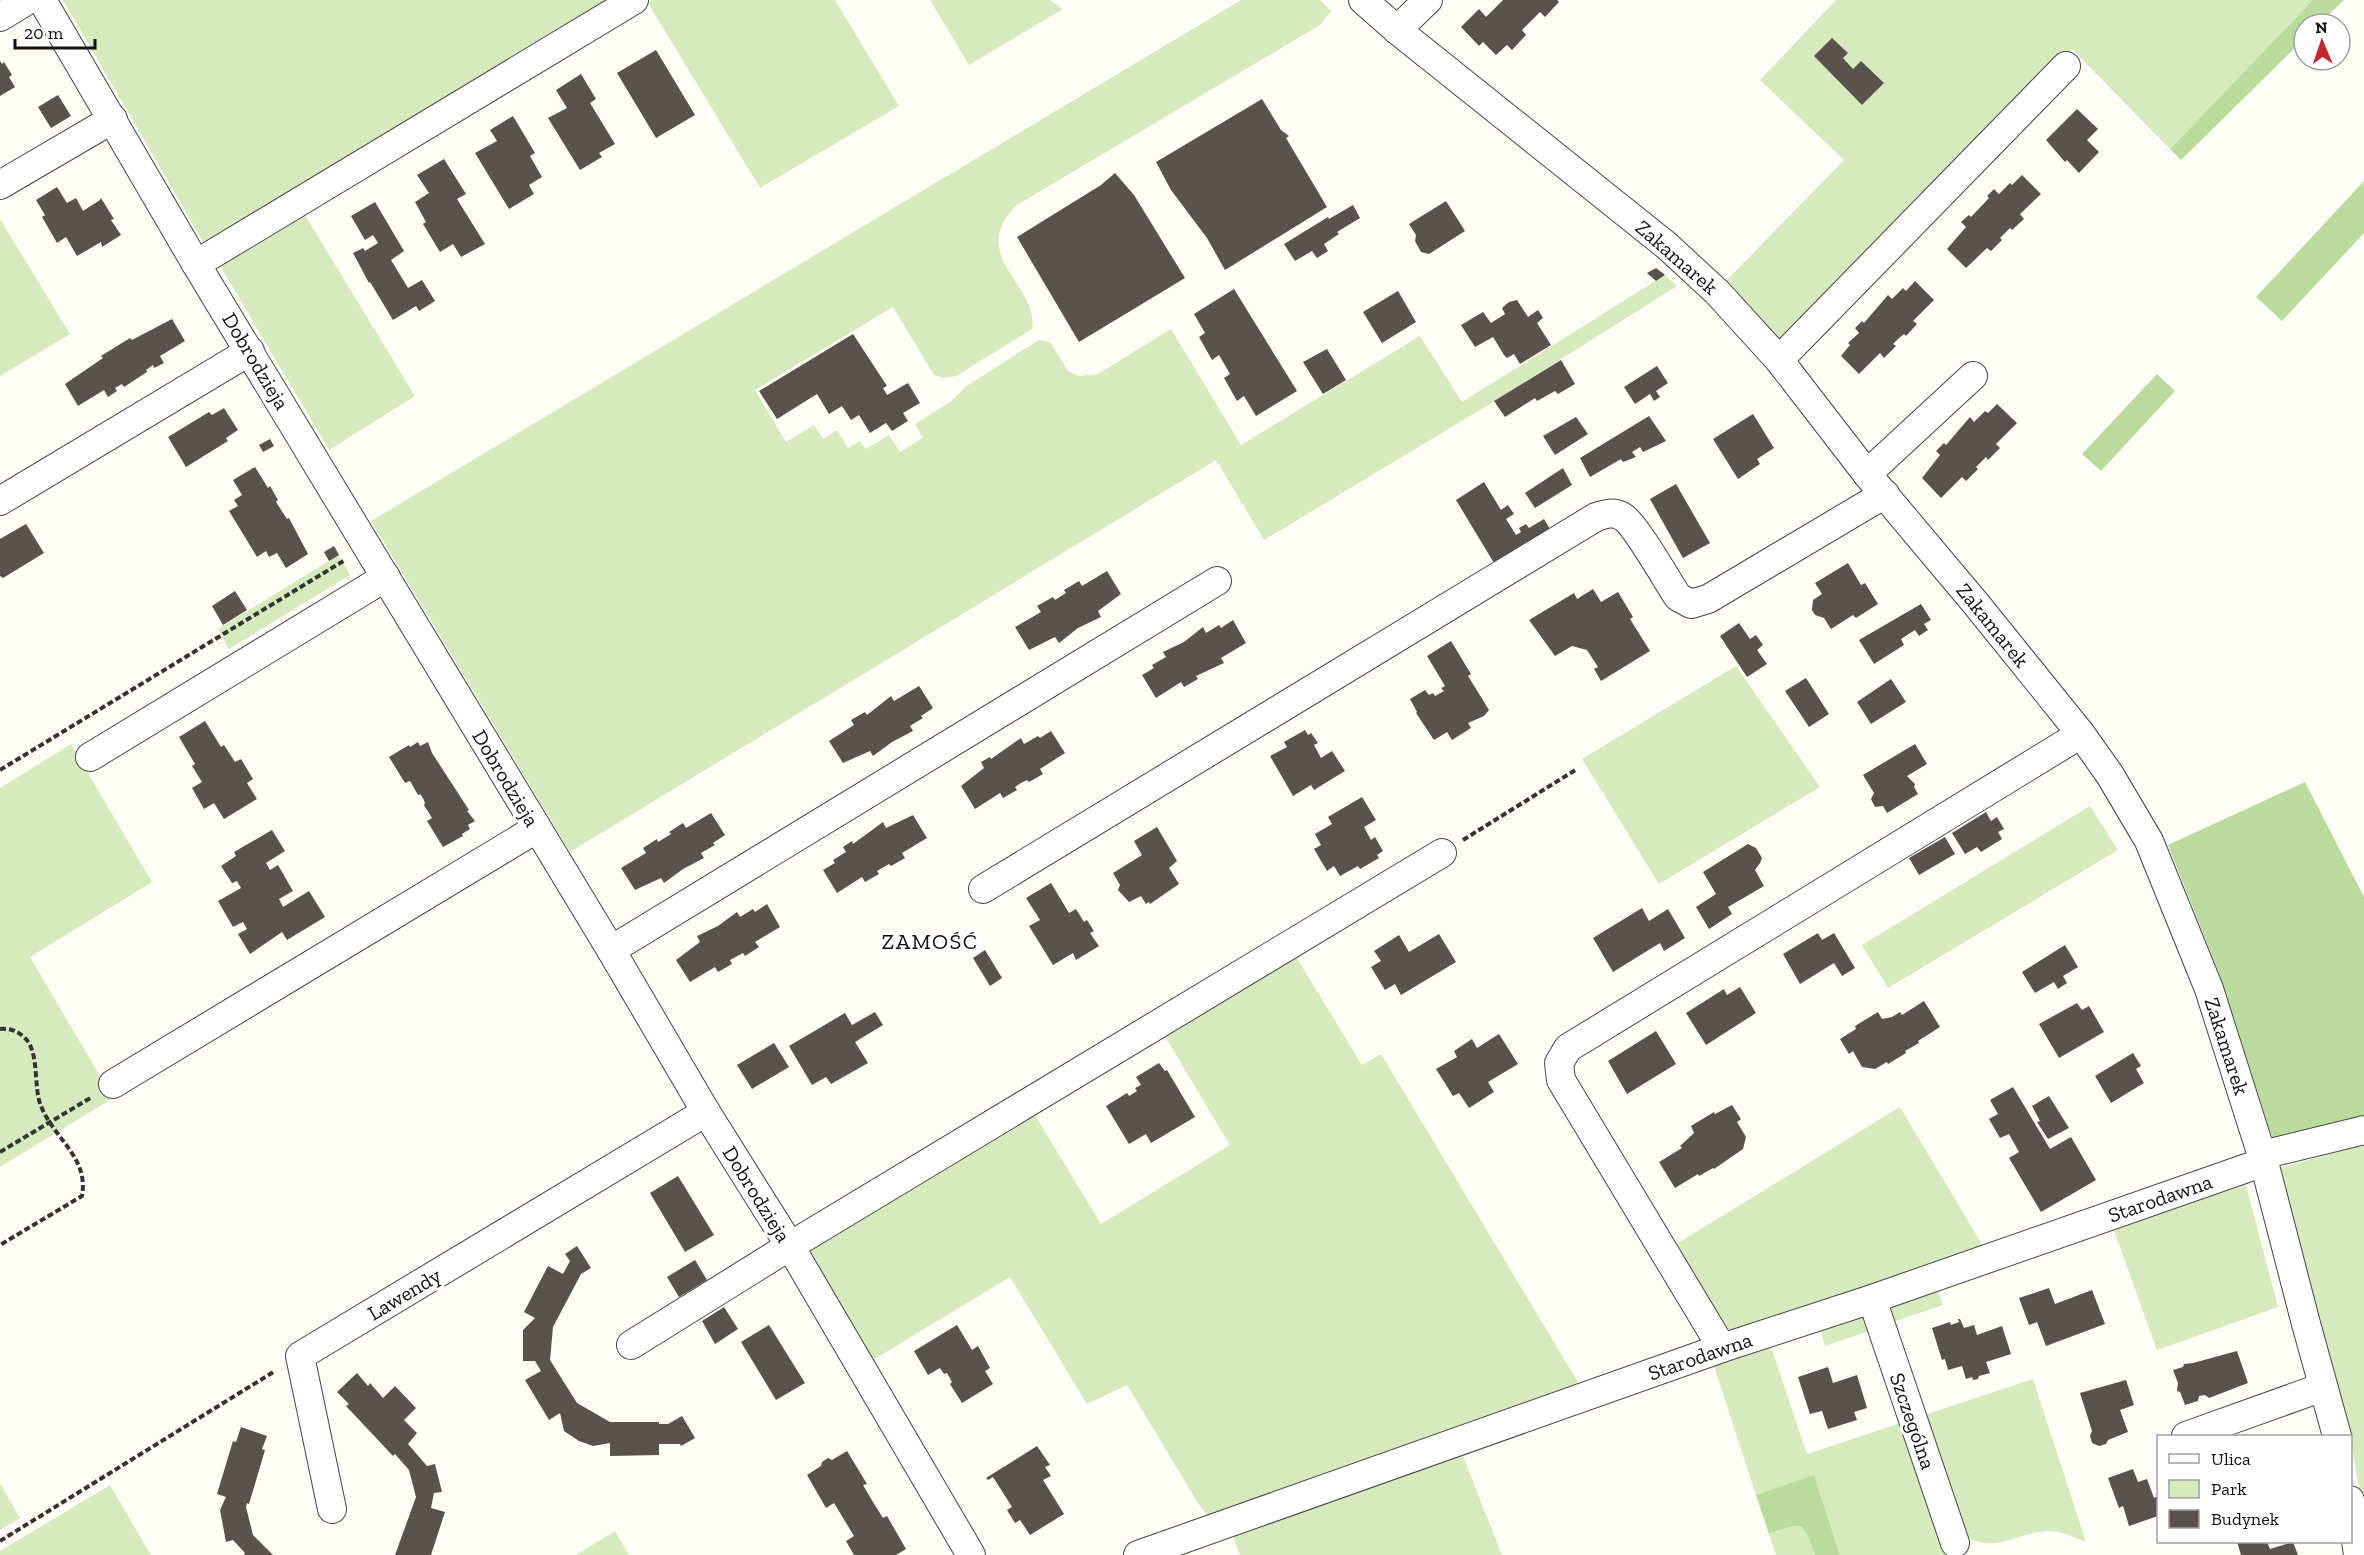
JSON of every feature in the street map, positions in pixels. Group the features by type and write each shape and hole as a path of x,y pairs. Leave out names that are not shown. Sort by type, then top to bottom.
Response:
{"street":[{"path":"0,17 28,0"},
{"name":"Dobrodzieja","path":"42,0 196,264 789,1246 970,1555"},
{"path":"196,264 634,0"},
{"name":"Zakamarek","path":"1363,0 1397,30 1666,245 1717,292 1779,360 1876,484 2081,734 2109,775 2149,841 2209,989 2263,1158 2336,1435"},
{"path":"1397,30 1428,0"},
{"path":"1779,360 2066,66"},
{"path":"0,185 113,119"},
{"path":"0,501 250,351"},
{"path":"983,889 1605,513 1615,514 1628,521 1678,597 1691,604 1708,598 1876,484 1973,376"},
{"path":"90,757 386,577"},
{"path":"611,950 1217,581"},
{"path":"1722,1348 1561,1080 1559,1063 1568,1048 2081,734"},
{"path":"113,1084 536,829"},
{"path":"631,1345 789,1246 1442,853"},
{"name":"Lawendy","path":"300,1356 706,1112"},
{"name":"Starodawna","path":"1138,1555 1722,1348 1872,1299 2263,1158 2364,1130"},
{"name":"Szczególna","path":"1872,1299 1955,1543"},
{"path":"300,1356 332,1509"},
{"path":"2191,1435 2323,1387"},
{"path":"2352,1514 2358,1555"}],"path":[{"path":"0,770 368,546"},
{"path":"1442,853 1577,769"},
{"path":"0,1029 11,1028 26,1039 33,1058 40,1105 81,1168 84,1184 82,1197 0,1245"},
{"path":"0,1152 113,1084"},
{"path":"0,1541 300,1356"}],"green space":[{"path":"63,0 615,0 205,245"},
{"path":"653,0 835,0 899,106 760,188 648,3"},
{"path":"930,0 1050,0 1063,9 969,65"},
{"path":"1241,0 1320,0 1331,11 1320,25 1017,205 1003,223 999,239 1001,255 1032,313 1032,329 956,376 943,378 934,375 893,307 755,390 786,442 814,425 823,439 837,430 848,448 860,441 866,449 889,435 900,452 923,438 915,424 952,401 965,387 1039,340 1050,342 1068,371 1079,376 1098,374 1171,329 1241,445 1420,336 1462,402 1665,275 1677,286 1485,407 1264,540 1216,460 570,852 371,521"},
{"path":"1836,0 2313,0 2301,12 2292,12 2292,22 2170,149 2072,49 1990,124 1782,342 1725,282 1844,160 1760,80"},
{"path":"2313,0 2344,0 2332,12 2301,12"},
{"path":"2292,22 2292,51 2181,160 2170,149"},
{"path":"2364,181 2364,233 2282,321 2256,297"},
{"path":"303,212 415,396 329,450 222,269 227,260"},
{"path":"0,219 70,334 0,376"},
{"path":"2157,374 2175,391 2101,471 2082,454"},
{"path":"339,555 350,575 229,649 218,629"},
{"path":"1736,666 1820,787 1659,884 1582,759"},
{"path":"71,744 152,882 30,957 113,1098 0,1167 0,788"},
{"path":"2305,782 2364,897 2364,1117 2273,1140 2219,973 2168,845"},
{"path":"2090,806 2118,850 1888,988 1862,945"},
{"path":"1295,955 1362,1065 1381,1054 1582,1389 1211,1520 1198,1503 1127,1385 1087,1404 1010,1277 873,1360 804,1255 810,1244 1033,1112 1101,1224 1230,1145 1163,1033"},
{"path":"1900,1107 1983,1246 1732,1334 1673,1246"},
{"path":"2364,1144 2364,1521 2352,1435 2349,1435 2276,1169"},
{"path":"2246,1185 2278,1307 2157,1350 2113,1228"},
{"path":"1937,1287 1943,1305 1893,1322 1887,1305"},
{"path":"1867,1312 1958,1555 1840,1555 1814,1476 1756,1495 1714,1366 1771,1346 1807,1454 1900,1423 1870,1331 1825,1346 1820,1328"},
{"path":"2033,1379 2086,1542 2051,1531 1993,1543 1973,1540 1962,1534 1924,1415"},
{"path":"1463,1456 1502,1555 1240,1555 1233,1536"},
{"path":"1814,1475 1840,1555 1815,1555 1808,1535 1800,1527 1789,1527 1769,1534 1756,1495"},
{"path":"0,1483 20,1518 0,1530"},
{"path":"110,1485 151,1555 0,1555 0,1551"},
{"path":"1795,1525 1807,1530 1815,1555 1776,1555 1769,1534"},
{"path":"615,1531 629,1555 576,1555"}],"building":[{"path":"1503,0 1557,0 1559,2 1545,17 1540,12 1522,30 1526,35 1512,50 1507,45 1496,55 1483,42 1479,46 1461,27 1479,9 1486,17"},
{"path":"1832,38 1848,53 1843,58 1853,69 1861,61 1884,83 1862,105 1814,56"},
{"path":"656,50 695,115 656,138 617,73"},
{"path":"0,61 2,64 4,62 12,75 9,77 15,87 0,96"},
{"path":"581,74 596,99 590,103 615,144 599,153 602,157 580,170 548,118 567,108 556,90"},
{"path":"58,95 71,116 51,128 38,107"},
{"path":"1262,99 1281,130 1289,136 1286,138 1327,207 1225,270 1207,238 1171,190 1156,162"},
{"path":"2077,109 2098,129 2087,140 2099,152 2079,173 2067,160 2065,162 2046,140"},
{"path":"513,116 535,153 530,156 542,177 529,185 534,194 509,209 475,153 497,141 490,130"},
{"path":"444,159 466,194 457,199 485,244 461,257 453,244 440,252 423,224 426,222 415,202 429,193 417,175"},
{"path":"1115,173 1134,195 1185,278 1079,342 1017,237 1101,185"},
{"path":"2022,175 2041,194 2020,214 2024,219 2012,230 2010,228 1991,251 1987,248 1966,268 1947,249 1966,227 1961,222 1969,215 1971,217 1989,198 1987,196 1994,189 1999,194"},
{"path":"57,187 67,203 76,198 83,211 101,198 121,235 102,247 101,242 77,256 66,237 57,243 42,217 45,215 36,200"},
{"path":"1446,201 1465,231 1429,254 1421,252 1415,241 1416,235 1409,224"},
{"path":"375,202 404,251 391,260 408,288 422,280 435,301 419,311 416,306 393,320 353,253 363,248 365,251 378,243 373,235 365,240 351,216"},
{"path":"1353,205 1360,218 1337,232 1339,234 1324,244 1328,251 1317,258 1312,251 1295,261 1284,244 1328,217 1329,219"},
{"path":"1656,268 1665,275 1656,281 1647,273"},
{"path":"1915,281 1934,300 1913,321 1917,324 1906,336 1904,334 1893,344 1896,346 1884,358 1880,353 1859,374 1841,356 1850,345 1848,343 1859,333 1855,328 1862,321 1864,323 1888,295 1892,299 1903,288 1906,291"},
{"path":"1234,289 1297,391 1256,416 1244,396 1237,401 1224,378 1230,374 1219,355 1212,360 1199,337 1205,333 1194,314"},
{"path":"1398,291 1416,322 1382,343 1363,312"},
{"path":"1517,300 1528,317 1538,310 1543,318 1537,323 1551,345 1520,364 1514,354 1507,358 1504,355 1493,337 1475,347 1461,325 1483,312 1491,323 1505,314 1502,308 1509,302"},
{"path":"172,319 185,341 160,356 164,363 154,368 153,365 146,370 147,372 124,387 122,384 115,388 117,391 108,397 104,390 78,406 65,384 103,358 101,356 130,338 132,340"},
{"path":"853,334 887,386 883,388 887,395 908,383 920,403 903,413 908,421 892,431 886,423 870,433 859,415 851,420 842,406 829,414 817,394 777,419 759,391"},
{"path":"1327,349 1346,380 1323,394 1303,362"},
{"path":"1561,360 1575,384 1558,394 1555,391 1537,401 1535,398 1505,417 1494,401"},
{"path":"1657,366 1668,383 1656,391 1660,397 1654,401 1650,394 1635,404 1624,387"},
{"path":"1997,404 2017,423 1996,444 2000,448 1988,460 1986,457 1966,481 1962,477 1941,498 1922,478 1940,455 1936,451 1944,443 1946,445 1970,417 1974,422 1985,411 1988,413"},
{"path":"224,408 238,430 226,438 228,441 186,467 168,437 209,412 212,415"},
{"path":"1753,414 1774,448 1757,459 1760,464 1738,479 1713,439"},
{"path":"1649,416 1666,441 1643,452 1640,447 1632,452 1636,457 1623,462 1621,459 1590,477 1580,458"},
{"path":"1576,417 1588,434 1555,455 1543,436"},
{"path":"270,439 274,446 263,452 259,445"},
{"path":"255,467 268,488 270,486 278,500 276,502 287,519 289,518 308,554 286,568 277,553 269,557 266,551 257,557 229,511 238,506 234,500 242,495 233,480"},
{"path":"1563,468 1572,485 1535,508 1525,493"},
{"path":"1484,482 1501,510 1508,505 1514,514 1506,519 1516,535 1521,532 1519,528 1526,524 1529,528 1544,519 1553,534 1497,568 1456,500"},
{"path":"1676,484 1710,543 1683,558 1650,499"},
{"path":"26,524 44,553 3,578 0,576 0,539"},
{"path":"334,546 339,555 329,561 324,552"},
{"path":"1848,563 1861,585 1865,583 1878,604 1856,618 1853,615 1831,629 1824,618 1815,615 1812,610 1813,600 1822,594 1815,583"},
{"path":"1107,571 1121,594 1098,611 1101,617 1078,628 1059,643 1055,637 1029,650 1015,627 1041,612 1037,606 1053,597 1055,600 1066,593 1064,590 1079,581 1082,586"},
{"path":"1593,589 1601,602 1618,592 1633,617 1630,619 1650,651 1601,681 1594,669 1598,667 1587,650 1572,646 1555,656 1529,620 1574,593 1577,599"},
{"path":"235,591 247,610 223,625 212,606"},
{"path":"1921,604 1931,620 1924,624 1928,630 1919,636 1915,630 1901,639 1904,645 1874,664 1859,640"},
{"path":"1233,620 1246,643 1221,658 1224,663 1196,676 1198,679 1184,687 1181,682 1156,698 1142,675 1154,668 1152,665 1166,657 1163,652 1184,642 1203,627 1206,633 1219,625 1221,628"},
{"path":"1739,623 1750,639 1756,635 1763,645 1757,650 1767,664 1747,677 1720,636"},
{"path":"1451,641 1471,674 1468,676 1489,710 1484,716 1468,723 1471,728 1452,740 1447,732 1434,740 1416,713 1410,699 1425,690 1429,695 1433,693 1435,696 1444,691 1441,688 1445,686 1427,656"},
{"path":"1806,678 1829,714 1809,727 1785,691"},
{"path":"1891,679 1906,702 1871,724 1857,702"},
{"path":"919,686 933,708 910,726 913,731 892,742 873,756 870,751 843,763 829,741 854,725 851,720 865,712 867,715 891,696 894,701"},
{"path":"205,721 221,747 224,745 235,762 241,759 253,779 247,783 257,799 224,819 214,803 204,809 192,788 202,782 192,766 195,764 179,737"},
{"path":"1305,730 1308,735 1311,733 1318,743 1314,745 1321,758 1332,751 1345,771 1314,790 1311,785 1293,796 1270,756 1287,747 1284,742"},
{"path":"1051,731 1065,753 1040,769 1043,774 1029,782 1027,780 1021,783 1015,787 1017,790 1003,798 1000,793 975,809 961,786 984,768 981,762 990,757 991,759 1021,738 1024,744"},
{"path":"418,742 420,746 428,742 432,753 475,821 468,825 470,829 462,834 463,836 443,847 427,821 432,818 424,805 423,798 420,794 418,795 410,781 405,783 389,757"},
{"path":"1915,744 1927,764 1907,776 1915,784 1914,787 1918,794 1887,813 1883,806 1875,807 1871,799 1874,793 1863,775"},
{"path":"1362,797 1376,820 1364,827 1371,840 1375,837 1383,851 1377,855 1379,858 1360,869 1358,866 1340,876 1334,866 1327,871 1314,849 1321,845 1315,834 1332,824 1328,817"},
{"path":"1986,812 1991,821 1997,817 2004,829 1998,832 2002,839 1981,852 1977,847 1965,854 1952,833"},
{"path":"711,813 725,835 713,843 715,845 701,853 704,858 683,869 664,883 661,878 635,890 621,868 646,853 643,848 671,834 669,832 683,823 686,828"},
{"path":"913,815 927,838 902,853 905,858 877,871 879,874 865,882 862,877 837,893 823,870 835,863 833,860 846,852 843,847 852,841 853,844 883,822 886,828"},
{"path":"1157,827 1177,861 1169,868 1179,884 1150,904 1149,902 1146,904 1141,896 1129,902 1118,890 1120,885 1113,873 1142,855 1134,841"},
{"path":"272,830 285,851 266,863 270,870 278,865 293,891 279,899 283,907 309,891 325,917 287,940 282,932 250,954 238,934 247,929 243,922 233,927 218,901 241,888 237,881 232,883 221,866 236,856 234,852"},
{"path":"1945,837 1955,854 1919,875 1909,858"},
{"path":"1748,844 1756,848 1762,858 1755,870 1764,886 1728,907 1732,914 1709,929 1696,907 1716,894 1703,872"},
{"path":"1051,883 1069,913 1076,909 1084,922 1087,920 1094,931 1090,933 1099,946 1076,960 1073,953 1053,965 1029,926 1040,920 1026,898"},
{"path":"767,904 780,927 755,942 759,947 745,956 743,953 730,960 732,964 718,972 715,967 690,982 676,960 700,942 697,936 718,926 737,912 740,917 753,909 755,912"},
{"path":"1642,908 1649,921 1668,909 1685,938 1664,951 1660,943 1613,972 1593,938"},
{"path":"1818,933 1822,940 1834,933 1855,968 1842,976 1834,963 1800,984 1783,954"},
{"path":"1439,934 1456,962 1401,995 1395,984 1385,990 1371,967 1381,961 1374,951 1399,935 1409,952"},
{"path":"2065,945 2078,967 2063,976 2067,983 2058,989 2054,982 2035,993 2022,972"},
{"path":"985,950 1002,978 990,986 973,958"},
{"path":"1740,987 1756,1013 1706,1045 1686,1013 1724,989 1727,995"},
{"path":"1924,1001 1940,1027 1888,1064 1887,1062 1875,1069 1862,1067 1853,1051 1849,1054 1840,1039 1856,1029 1855,1026 1878,1012 1882,1019 1900,1012 1902,1015"},
{"path":"2077,1003 2082,1010 2089,1006 2104,1032 2059,1058 2039,1024"},
{"path":"875,1012 883,1025 855,1042 868,1063 831,1084 826,1077 812,1085 789,1046 845,1013 852,1025"},
{"path":"1656,1031 1676,1064 1627,1094 1608,1061"},
{"path":"1499,1034 1518,1064 1488,1082 1494,1092 1469,1108 1459,1093 1453,1096 1436,1069 1457,1057 1454,1051 1472,1039 1477,1048"},
{"path":"774,1043 789,1067 752,1089 737,1065"},
{"path":"2133,1053 2141,1066 2136,1069 2144,1083 2111,1103 2095,1076"},
{"path":"1159,1063 1165,1071 1167,1070 1195,1117 1151,1143 1146,1134 1129,1144 1106,1106 1127,1093 1129,1096 1137,1091 1135,1088 1141,1085 1136,1077"},
{"path":"2013,1087 2050,1149 2071,1137 2096,1180 2041,1212 2009,1158 2019,1152 2009,1134 2000,1138 1989,1119 1998,1114 1990,1100"},
{"path":"2049,1096 2069,1128 2048,1139 2037,1122 2040,1121 2032,1106"},
{"path":"1732,1105 1741,1119 1737,1122 1746,1137 1743,1149 1714,1169 1699,1176 1698,1174 1675,1188 1659,1162 1682,1148 1680,1146 1694,1133 1691,1126 1714,1112 1715,1114"},
{"path":"678,1176 714,1235 685,1252 650,1193"},
{"path":"577,1246 591,1268 581,1274 553,1327 550,1360 577,1403 610,1422 668,1424 682,1416 695,1438 681,1446 680,1444 659,1444 659,1455 610,1456 610,1443 593,1446 579,1441 564,1431 560,1413 549,1420 525,1380 541,1371 535,1361 523,1361 523,1330 535,1318 524,1312 548,1266 563,1274 570,1261 565,1254"},
{"path":"695,1260 707,1280 679,1297 667,1277"},
{"path":"2049,1288 2055,1304 2092,1290 2105,1324 2046,1346 2037,1322 2029,1325 2019,1298"},
{"path":"724,1307 738,1329 715,1344 702,1321"},
{"path":"1958,1319 1964,1328 1974,1325 1977,1335 2002,1326 2011,1354 1986,1362 1990,1373 1979,1376 1978,1379 1973,1380 1972,1377 1966,1379 1962,1366 1948,1370 1945,1359 1942,1360 1932,1328 1950,1322 1951,1325 1959,1322"},
{"path":"769,1325 805,1383 776,1400 741,1342"},
{"path":"957,1325 972,1350 978,1346 990,1368 985,1371 993,1384 962,1403 950,1384 952,1382 947,1373 944,1374 940,1368 928,1375 914,1351"},
{"path":"2237,1351 2248,1383 2209,1398 2205,1395 2199,1396 2198,1401 2185,1405 2180,1392 2177,1391 2178,1383 2173,1370 2183,1367 2184,1364"},
{"path":"1828,1367 1833,1383 1857,1375 1867,1408 1854,1412 1857,1420 1828,1429 1822,1411 1810,1414 1798,1377"},
{"path":"357,1373 368,1386 370,1383 383,1398 395,1386 416,1408 404,1420 417,1433 408,1444 427,1466 435,1464 442,1492 434,1493 431,1508 445,1512 431,1555 395,1555 416,1497 409,1470 346,1406 349,1404 337,1392"},
{"path":"2126,1380 2134,1405 2120,1410 2128,1432 2108,1440 2106,1444 2099,1446 2092,1443 2090,1436 2092,1431 2080,1393"},
{"path":"241,1427 267,1436 262,1449 265,1450 249,1504 247,1503 246,1507 253,1535 273,1555 244,1555 245,1553 233,1540 226,1542 220,1510 226,1497 217,1494 233,1441 236,1442"},
{"path":"1037,1446 1050,1465 1045,1467 1051,1476 1043,1480 1064,1514 1030,1535 1020,1520 1015,1523 1007,1510 1012,1507 993,1477 988,1480 986,1478"},
{"path":"847,1451 867,1484 863,1485 873,1502 883,1518 887,1516 906,1549 896,1555 854,1555 846,1541 854,1536 834,1503 826,1508 807,1475 821,1466 822,1462 828,1458 832,1460"},
{"path":"2133,1469 2138,1482 2147,1479 2154,1498 2157,1496 2157,1516 2129,1526 2123,1506 2119,1508 2108,1478"},
{"path":"2237,1543 2267,1543 2270,1549 2293,1543 2298,1555 2241,1555"}],"district":[{"name":"ZAMOŚĆ","path":"930,941"}]}
